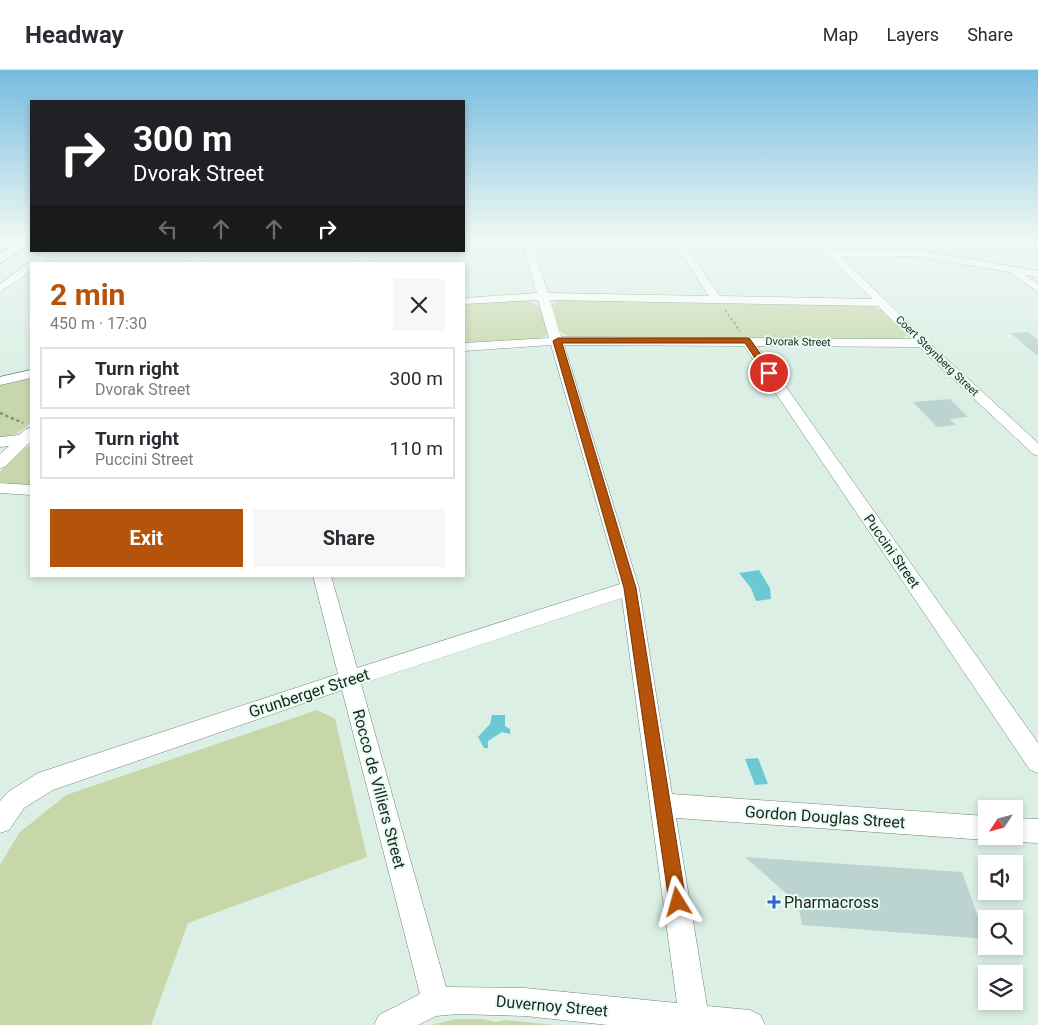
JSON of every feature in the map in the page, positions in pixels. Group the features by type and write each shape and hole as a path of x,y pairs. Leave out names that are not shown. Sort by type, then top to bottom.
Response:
{"street":[{"path":"539,284 558,341 630,588 695,1022"},
{"path":"706,284 717,300"},
{"name":"Coert Steynberg Street","path":"863,284 922,343 1038,451"},
{"path":"465,301 543,296 883,303"},
{"name":"Dvorak Street","path":"465,347 558,341 922,343"},
{"name":"Puccini Street","path":"747,341 1038,762"},
{"path":"0,381 30,374"},
{"path":"0,442 28,434"},
{"path":"0,463 28,434"},
{"path":"0,488 30,490"},
{"name":"Rocco de Villiers Street","path":"322,577 436,1002"},
{"name":"Grunberger Street","path":"0,821 16,800 46,781 349,679 630,588"},
{"name":"Gordon Douglas Street","path":"664,806 978,827"},
{"path":"1023,830 1038,831"},
{"name":"Duvernoy Street","path":"389,1025 416,1010 436,1002 458,1000 524,1002 695,1022 750,1025"}],"path":[{"path":"717,300 733,318 747,341"},
{"path":"0,413 28,434"}],"green space":[{"path":"558,300 703,301 871,306 885,311 907,334 904,338 894,339 575,337 568,336 559,331 551,304"},
{"path":"532,302 542,312 548,334 541,339 465,344 465,304"},
{"path":"30,377 30,424 16,434 0,438 0,385"},
{"path":"30,446 30,485 0,482 0,472 19,452"},
{"path":"317,710 335,719 367,857 188,923 151,1025 0,1025 0,865 19,833 66,795"},
{"path":"455,1019 482,1019 495,1022 506,1020 555,1025 431,1025"}],"water":[{"path":"759,570 770,588 771,599 756,601 751,588 739,573"},
{"path":"492,715 505,715 505,726 510,729 510,734 502,732 488,741 488,748 484,748 478,737 490,724"},
{"path":"758,758 768,784 755,785 745,759"}],"building":[{"path":"1028,332 1038,340 1038,356 1010,333"},
{"path":"950,399 968,417 950,419 956,425 937,427 913,402"},
{"path":"745,857 962,872 978,917 978,938 802,925 798,904"}],"place":[{"name":"Pharmacross","path":"774,902"}],"route":[{"path":"678,902 630,588 558,341 747,341 769,373"}]}
